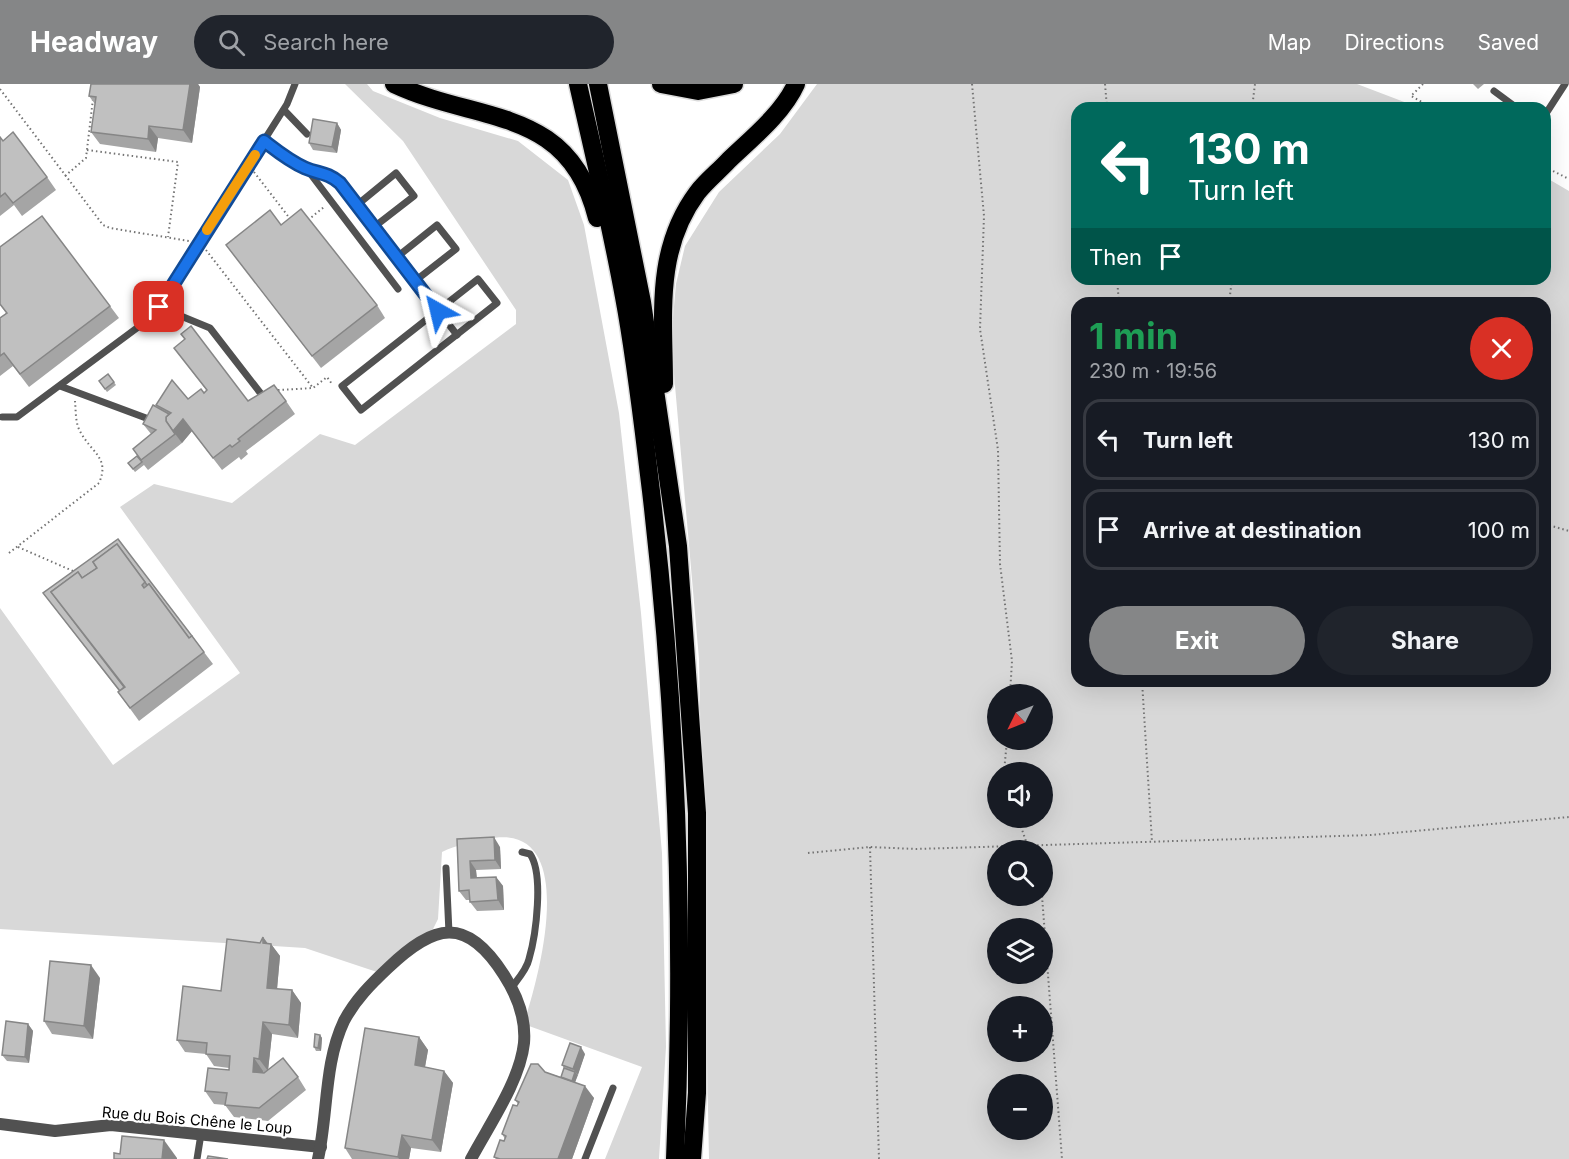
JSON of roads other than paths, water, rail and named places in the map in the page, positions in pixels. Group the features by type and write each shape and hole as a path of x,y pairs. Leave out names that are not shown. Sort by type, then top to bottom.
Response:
{"highway":[{"path":"394,84 522,125 548,140 573,163 588,188 630,338"},
{"path":"578,84 606,208 630,338 657,546 675,758 679,997 675,1159"},
{"path":"598,84 642,302 678,546 697,813 697,1093 692,1159"},
{"path":"661,84 698,91 734,84"},
{"path":"663,441 662,295 672,241 697,194 764,126 796,84"}],"street":[{"path":"320,1153 333,1052 353,1006 371,983 414,945 432,936 449,933 467,936 483,945 512,987 525,1031 520,1060 471,1159"},
{"name":"Rue du Bois Chêne le Loup","path":"0,1124 55,1131 111,1125 201,1134 320,1153"}],"lane":[{"path":"2,417 17,417 145,322 159,307 284,110 295,84"},
{"path":"1551,105 1565,84"},
{"path":"1494,91 1509,102"},
{"path":"284,110 307,134"},
{"path":"264,141 286,158 306,168 328,173 340,183 457,334"},
{"path":"306,168 398,289"},
{"path":"357,205 396,173 414,196 374,227"},
{"path":"397,257 437,225 456,249 416,281"},
{"path":"478,279 497,303 457,334 361,410 342,386 478,279"},
{"path":"159,307 210,328 266,399"},
{"path":"60,386 146,418"},
{"path":"512,987 529,961 539,884 536,864 530,854 522,852"},
{"path":"446,868 449,933"},
{"path":"585,1159 613,1089"},
{"path":"197,1159 201,1134"}]}
